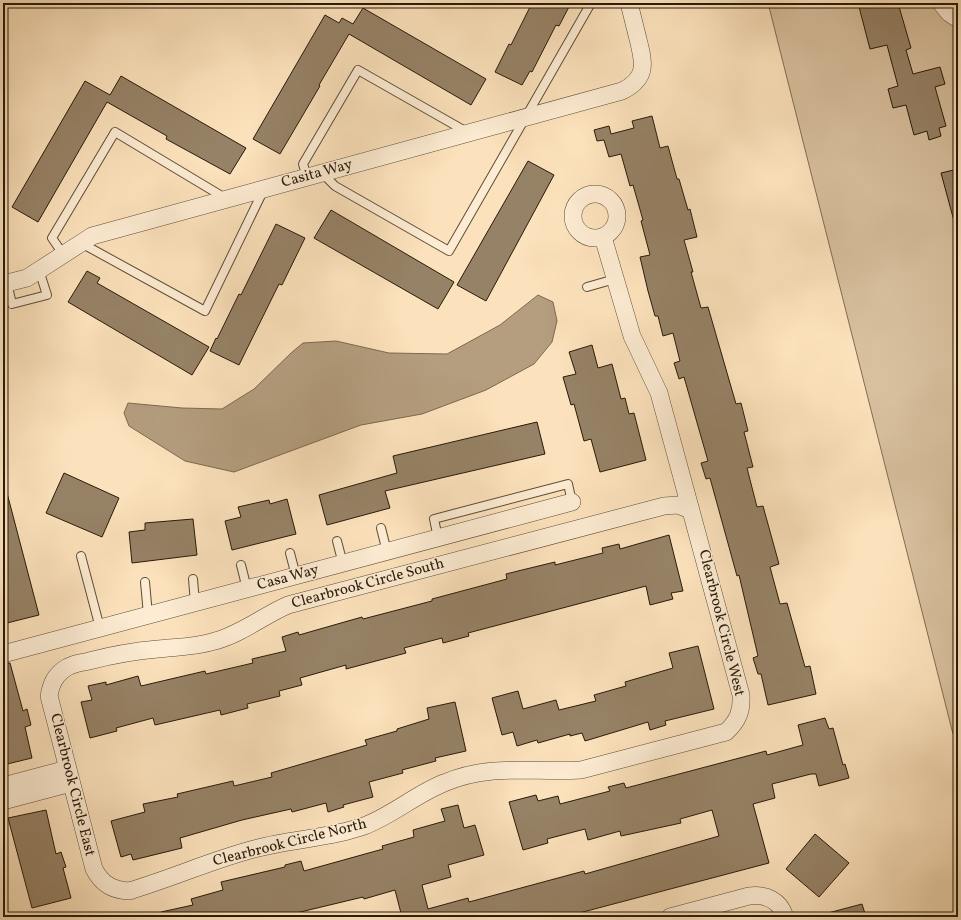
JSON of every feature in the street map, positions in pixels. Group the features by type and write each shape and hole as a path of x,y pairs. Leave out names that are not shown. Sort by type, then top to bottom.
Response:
{"street":[{"name":"Casita Way","path":"5,283 27,278 92,236 468,133 622,90 631,86 638,80 644,60 629,3"},
{"path":"941,3 949,13 958,19"},
{"name":"Clearbrook Circle West","path":"603,237 632,336 659,393 741,695 742,706 739,716 734,725 726,732"},
{"name":"Casa Way","path":"3,654 572,502"},
{"name":"Clearbrook Circle South","path":"54,680 64,669 107,656 131,652 184,648 217,641 281,608 311,599 664,506 678,505 691,510"},
{"name":"Clearbrook Circle East","path":"54,680 49,696 69,776 94,869 99,878 107,885"},
{"name":"Clearbrook Circle North","path":"107,885 119,891 129,891 218,860 258,848 350,830 386,816 428,790 470,774 508,769 557,772 581,770 726,732"},
{"path":"3,786 69,776"},
{"path":"3,801 69,776"},
{"path":"670,917 749,896 760,895 778,903 785,917"}],"lane":[{"path":"468,133 358,70 304,164 314,175 449,251 591,3"},
{"path":"63,254 52,238 115,132 226,199"},
{"path":"81,243 205,311 265,188"},
{"path":"5,283 12,304 47,295 39,270"},
{"path":"587,287 615,279"},
{"path":"381,528 387,552"},
{"path":"337,541 342,564"},
{"path":"290,553 296,576"},
{"path":"81,556 100,628"},
{"path":"241,565 247,589"},
{"path":"193,579 195,603"},
{"path":"145,582 148,615"}],"shaded area":[{"path":"768,3 958,3 958,734 953,734"},
{"path":"538,295 553,302 557,321 552,342 534,364 486,390 422,414 361,425 234,472 185,461 129,426 124,413 128,403 182,408 222,409 254,389 303,343 336,341 389,353 447,354 500,325"}],"building":[{"path":"532,3 571,3 559,26 556,25 532,72 530,71 522,85 495,72 509,44 511,45"},
{"path":"858,3 898,3 911,48 906,50 913,74 940,67 945,84 935,87 946,126 939,128 941,136 929,140 927,131 914,135 906,105 893,108 888,89 898,86 887,45 870,49"},
{"path":"363,8 486,79 471,105 349,34 280,154 253,139 325,15 339,23 342,18 353,24"},
{"path":"121,76 246,148 230,174 166,139 167,136 107,102 38,222 12,207 85,81 110,95"},
{"path":"652,116 660,148 668,146 677,179 679,179 688,210 690,209 697,237 684,240 693,272 691,272 701,308 708,307 736,404 741,403 748,431 744,432 753,467 747,468 757,507 763,506 779,564 770,567 780,604 787,603 805,667 810,666 816,694 768,705 761,674 758,674 753,658 758,656 739,575 737,576 710,478 706,479 701,463 708,461 684,377 679,379 674,363 680,361 673,333 663,336 658,316 655,316 648,291 640,257 650,255 641,221 643,220 633,185 630,186 621,154 609,157 604,140 597,141 594,130 609,126 611,134 634,128 632,121"},
{"path":"528,161 554,175 486,301 457,285"},
{"path":"958,169 958,220 954,221 941,173"},
{"path":"331,210 454,282 438,309 314,238"},
{"path":"276,224 305,238 282,285 279,284 239,365 210,351 239,294 241,295"},
{"path":"87,271 100,278 97,283 209,347 192,375 68,302"},
{"path":"592,345 598,368 612,364 621,399 625,398 629,414 634,413 646,460 600,472 591,439 584,441 574,404 571,405 563,377 576,374 569,352"},
{"path":"537,422 545,454 385,491 390,508 327,525 319,495 397,473 393,456"},
{"path":"64,473 119,498 102,537 46,513"},
{"path":"7,493 39,615 3,624 3,494"},
{"path":"287,499 296,534 232,550 225,521 241,517 238,507 269,500 270,504"},
{"path":"193,519 197,555 132,563 129,532 145,530 145,523"},
{"path":"669,535 683,591 671,593 673,599 650,605 646,586 468,633 469,636 443,643 442,638 404,648 406,653 346,669 346,665 300,678 302,685 279,691 280,696 247,704 248,708 221,715 220,710 155,725 153,718 116,728 117,731 90,738 81,702 92,700 88,686 106,682 106,685 138,676 141,686 205,671 206,674 253,663 252,659 286,651 282,637 298,632 299,635 362,617 363,619 432,601 432,599 507,579 506,574 555,562 555,565 603,553 602,548 619,544 620,549"},
{"path":"698,646 714,709 665,721 666,725 650,730 648,722 585,741 582,733 570,736 570,734 538,743 537,740 517,746 513,732 502,735 492,698 518,691 523,709 556,700 559,710 596,701 594,695 626,686 625,682 673,668 669,653"},
{"path":"10,663 23,711 27,709 31,725 25,727 32,758 3,765 3,664"},
{"path":"455,702 466,751 435,758 436,761 402,770 403,773 369,782 373,797 343,805 344,807 328,812 326,803 292,812 291,809 242,820 180,838 182,848 133,860 131,854 121,857 111,821 145,812 143,804 178,797 177,794 233,781 234,786 272,777 271,773 367,745 365,740 397,731 397,729 429,719 427,708"},
{"path":"825,718 829,729 833,728 843,765 845,764 849,778 819,786 816,774 811,774 772,784 775,798 753,804 769,863 564,917 402,917 395,890 364,899 363,897 292,914 293,917 161,917 161,912 193,905 191,899 223,890 221,882 285,867 285,865 301,861 304,871 383,849 382,846 414,837 413,830 445,821 441,809 458,805 464,828 475,825 484,855 448,865 451,877 422,885 428,909 468,898 469,902 584,871 585,874 719,836 712,810 680,819 681,823 621,836 620,831 588,840 585,829 547,839 548,843 523,850 509,802 536,795 538,801 558,796 560,804 610,791 608,787 624,783 626,788 766,751 767,755 803,745 798,725"},
{"path":"46,810 56,854 61,852 66,867 63,868 71,898 32,908 8,818"},
{"path":"815,834 849,863 819,897 786,869"},
{"path":"862,904 866,917 829,917 828,913"}]}
